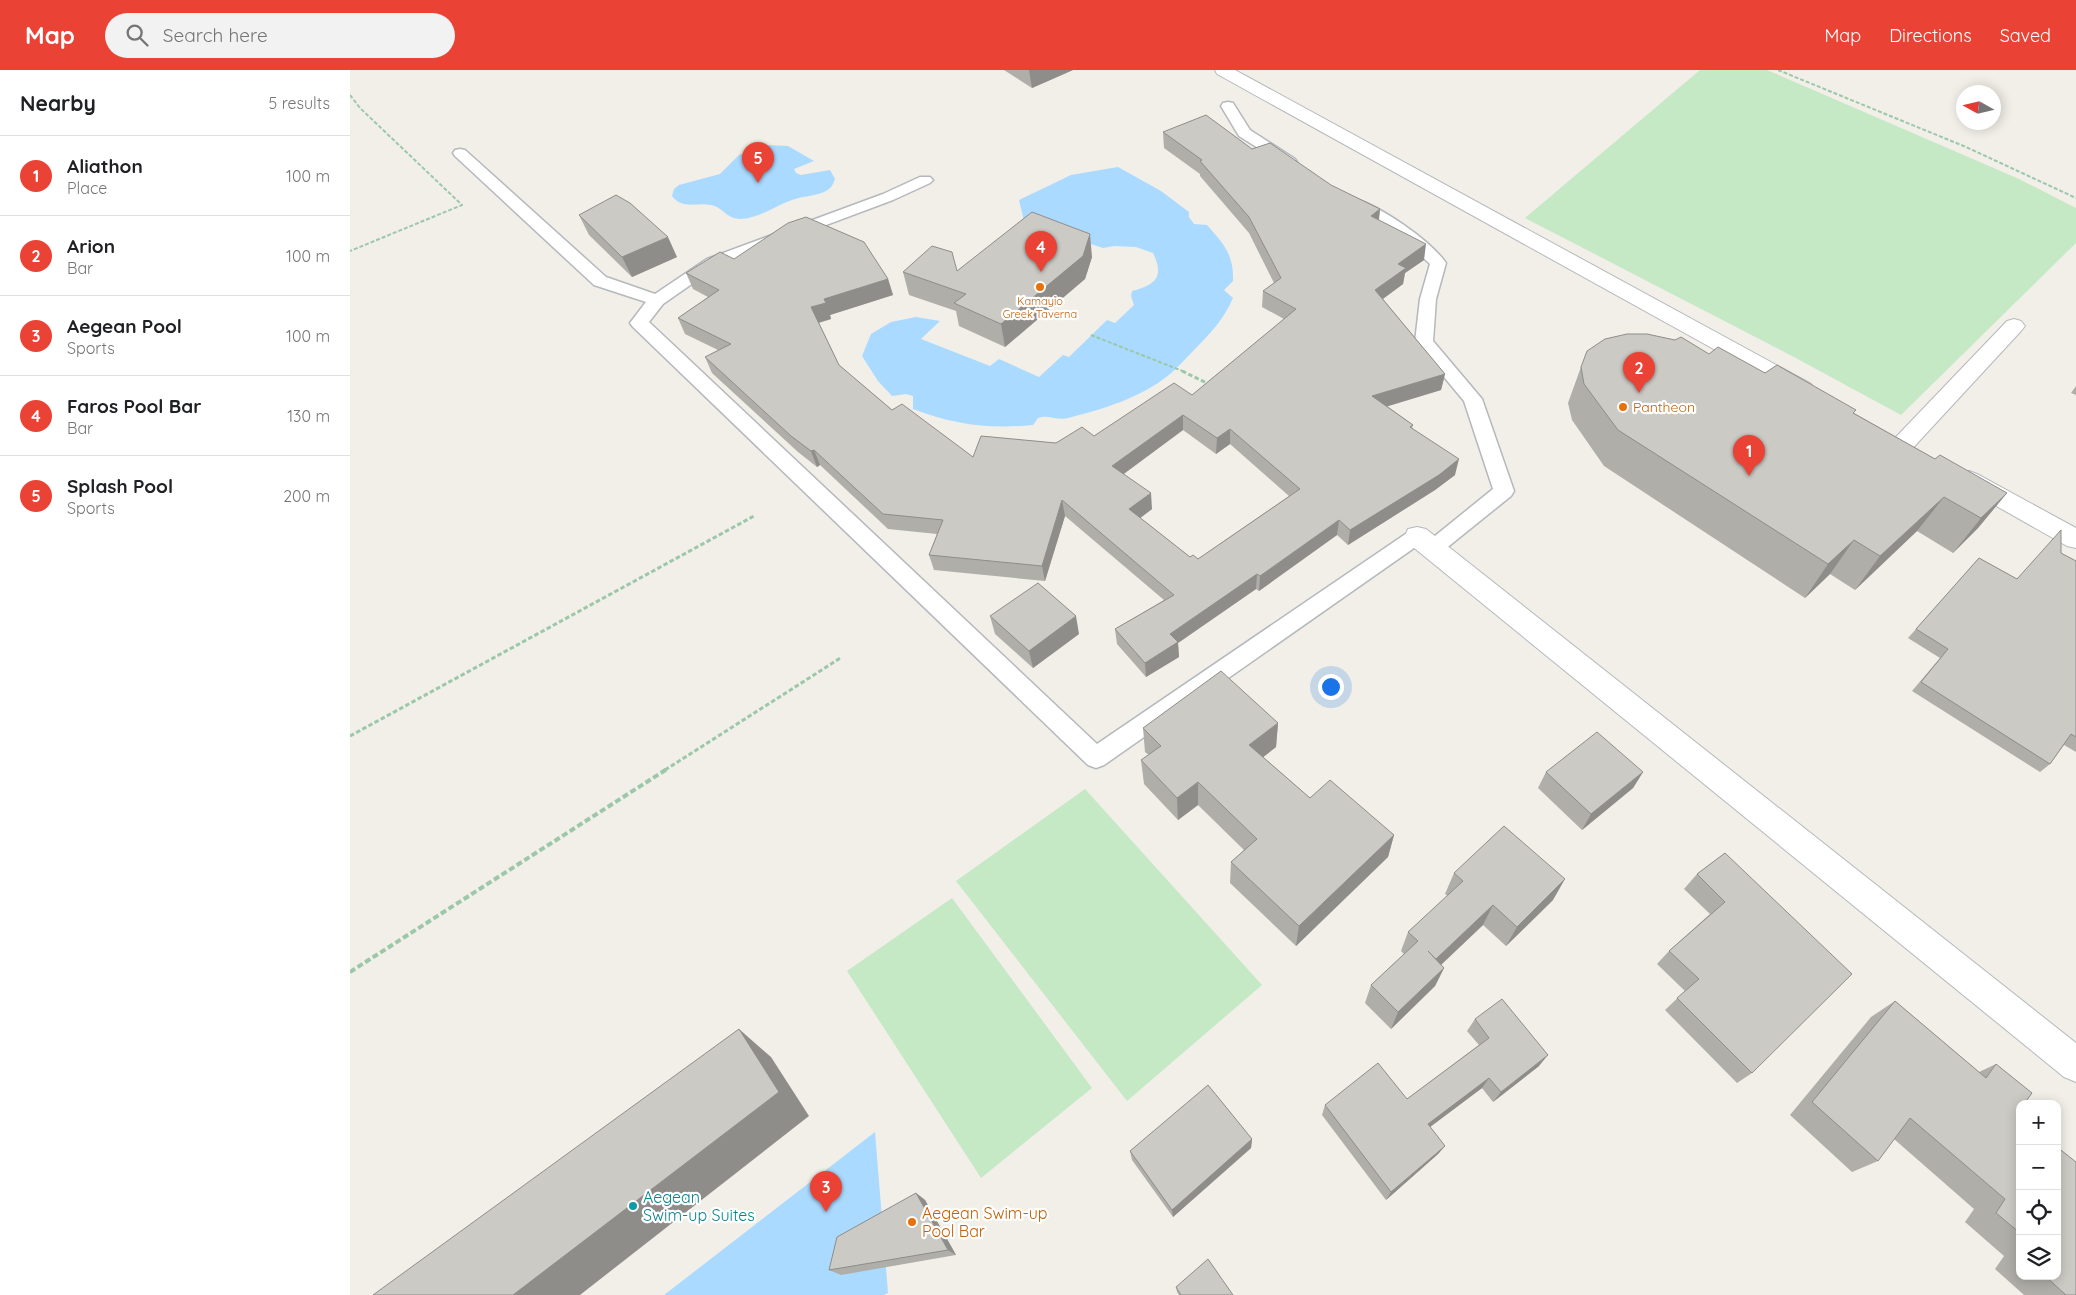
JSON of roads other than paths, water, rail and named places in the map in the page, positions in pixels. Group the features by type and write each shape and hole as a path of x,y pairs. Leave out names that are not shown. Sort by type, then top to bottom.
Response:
{"street":[{"path":"1223,70 1824,400"},
{"path":"1903,444 2014,326"},
{"path":"1955,472 2076,539"},
{"path":"1424,542 2076,1065"}],"lane":[{"path":"1228,106 1244,133 1302,170"},
{"path":"460,153 600,281 657,300"},
{"path":"925,180 888,197 713,262 657,300 639,323 1096,758 1504,491 1473,399 1424,342 1428,299 1438,263 1423,246 1396,226 1338,195"}],"water":[{"path":"767,145 788,146 814,161 794,169 796,173 801,175 830,170 835,179 833,185 822,193 792,200 761,214 741,219 728,215 715,206 680,203 672,196 674,189 679,185 720,174 739,155"},
{"path":"1118,167 1161,191 1189,212 1189,217 1194,224 1207,225 1227,250 1232,264 1233,281 1224,290 1233,298 1225,313 1206,338 1170,374 1147,390 1121,402 1068,418 1038,418 1033,425 987,426 958,422 913,409 913,396 906,394 892,396 878,381 862,356 871,334 891,322 916,317 940,321 921,339 990,366 999,359 1039,377 1063,355 1069,357 1107,320 1115,323 1134,305 1131,296 1132,291 1152,283 1158,274 1153,253 1136,247 1114,246 1103,248 1025,225 1019,200 1071,175"},
{"path":"875,1132 888,1293 884,1295 664,1295"}],"place":[{"name":"Splash Pool","path":"758,183"},
{"name":"Faros Pool Bar","path":"1041,272"},
{"name":"Kamayio Greek Taverna","path":"1040,287"},
{"name":"Arion","path":"1639,393"},
{"name":"Pantheon","path":"1623,407"},
{"name":"Aliathon","path":"1749,476"},
{"name":"Aegean Swim-up Suites","path":"633,1206"},
{"name":"Aegean Pool","path":"826,1212"},
{"name":"Aegean Swim-up Pool Bar","path":"912,1222"}]}
